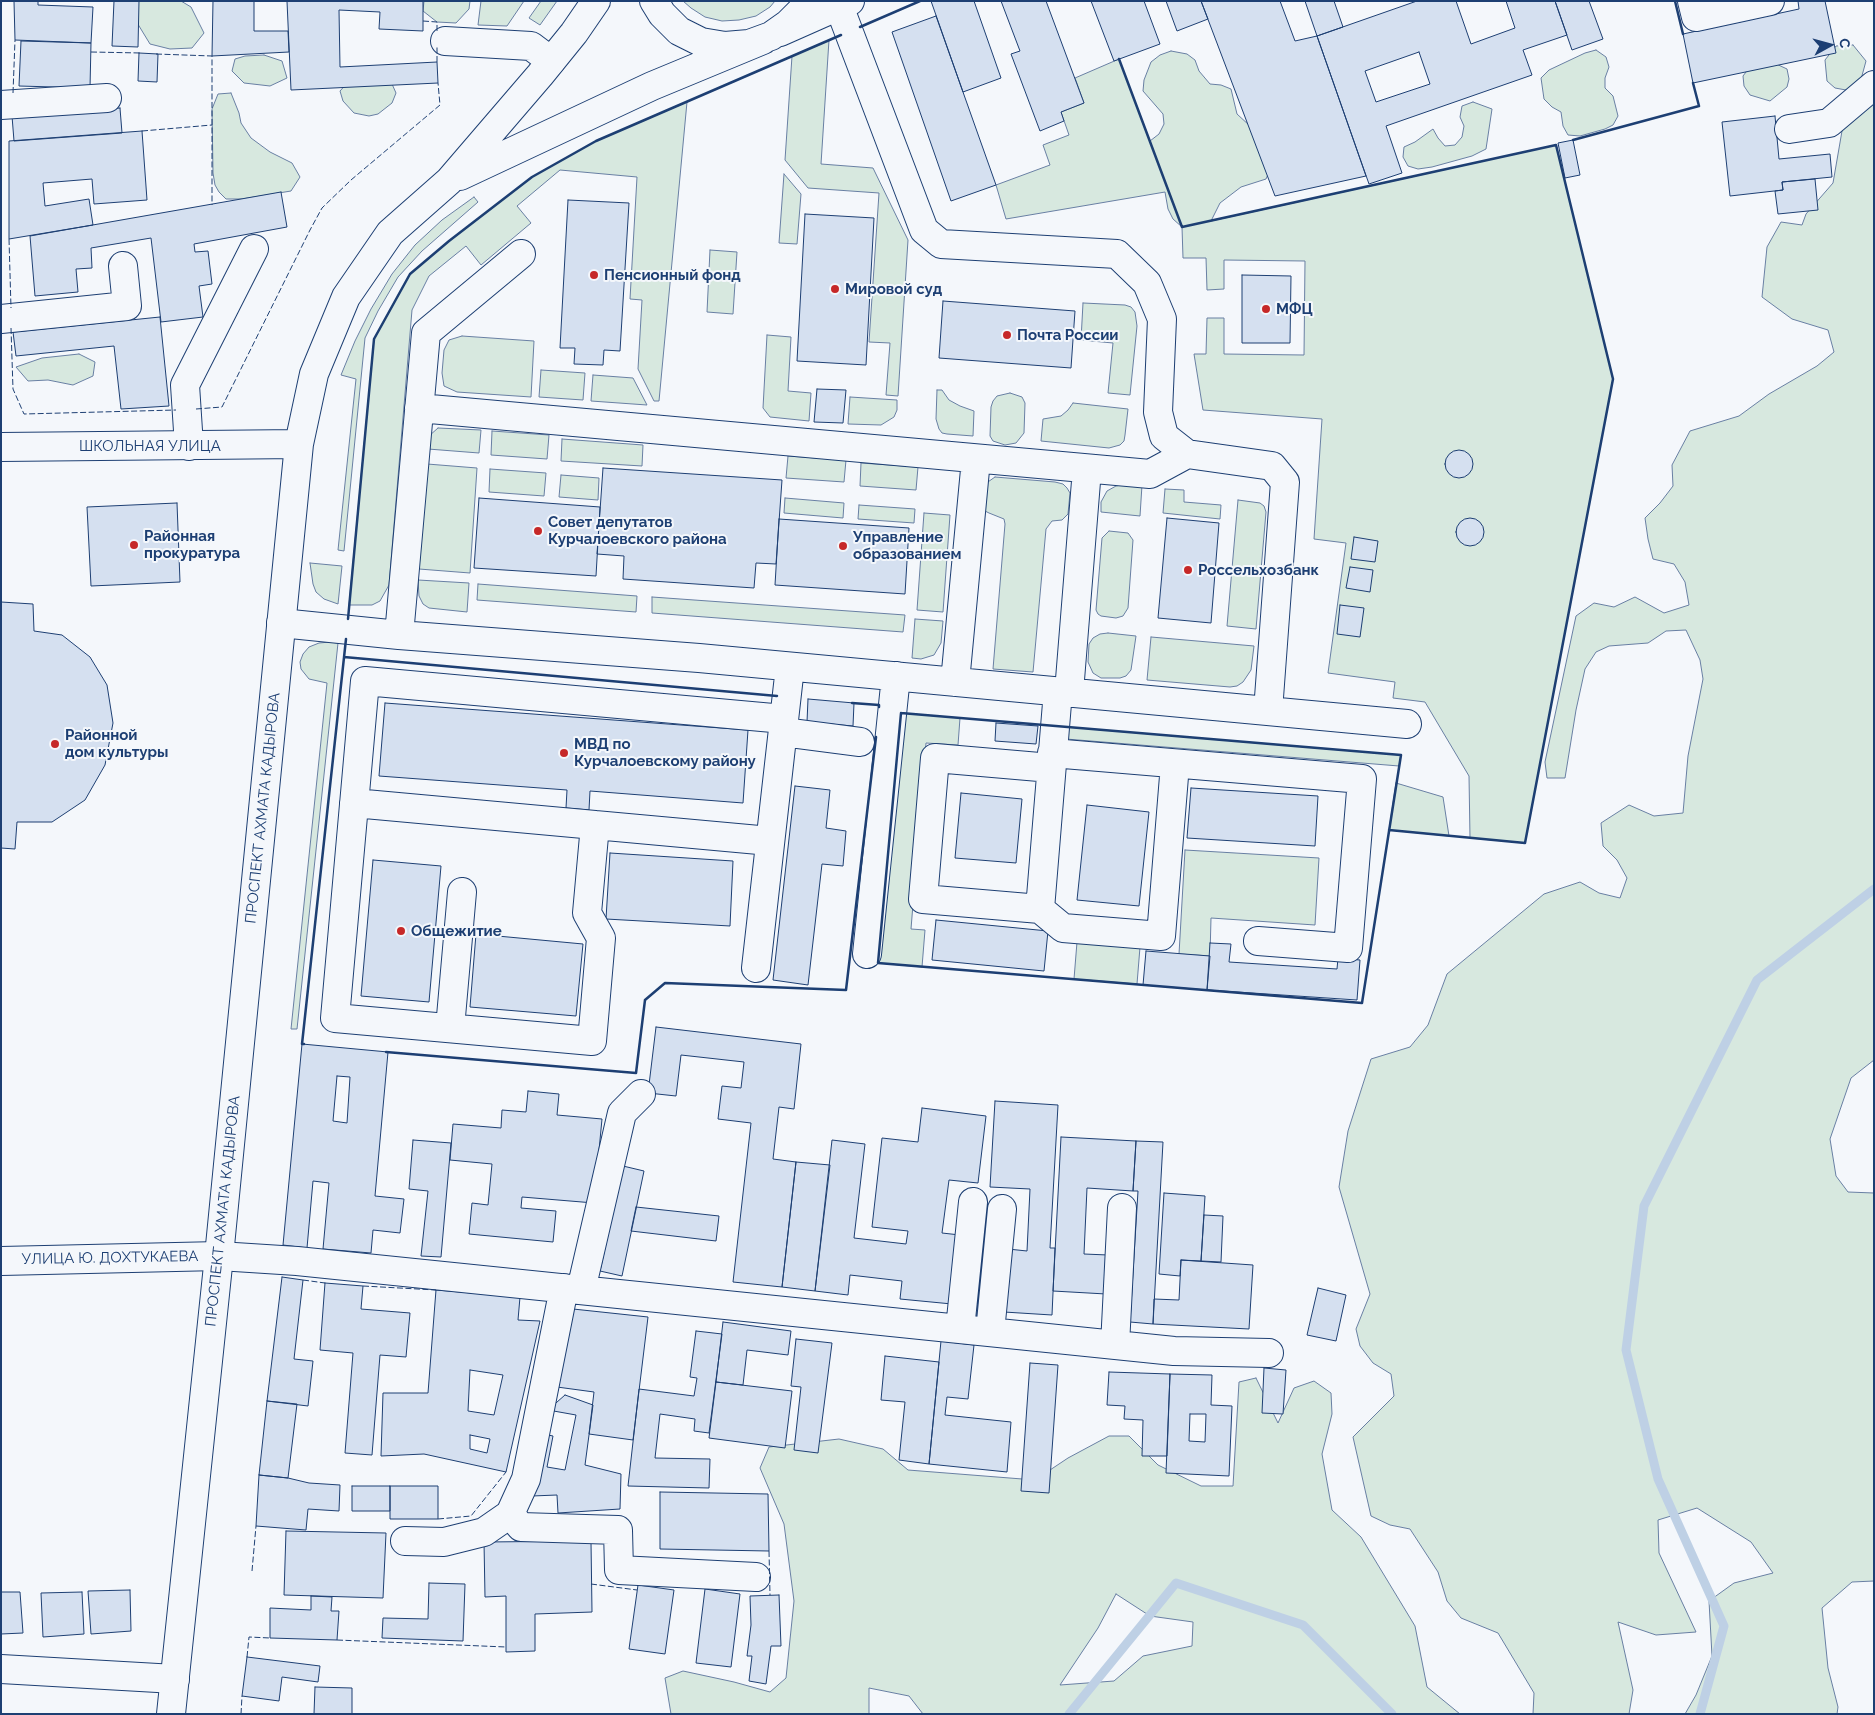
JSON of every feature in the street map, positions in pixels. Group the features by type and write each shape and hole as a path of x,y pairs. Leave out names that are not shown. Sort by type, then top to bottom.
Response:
{"main road":[{"name":"ПРОСПЕКТ АХМАТА КАДЫРОВА","path":"171,1714 219,1256 299,444 314,374 346,297 390,233 449,181 551,62 596,1"},
{"path":"654,1 662,14 679,30 701,42 724,46 749,44 767,38 788,24 807,1"},
{"path":"1692,1 1696,17 1770,1"},
{"path":"449,181 652,86 845,4 924,230 941,244 1117,254 1147,283 1162,319 1158,412 1164,436 1187,454 1272,466 1285,482 1268,711"},
{"path":"445,41 532,46 551,62"},
{"path":"1789,129 1829,123 1874,85"},
{"path":"1,105 107,98"},
{"path":"189,446 185,385 254,249"},
{"path":"399,635 426,332 521,254"},
{"path":"1,319 127,306 123,266"},
{"path":"419,408 1150,474 1187,454"},
{"name":"ШКОЛЬНАЯ УЛИЦА","path":"1,447 299,444"},
{"path":"955,682 976,459"},
{"path":"1040,909 1052,761 1063,692 1087,469"},
{"path":"282,623 399,635 790,666 1407,724"},
{"path":"756,968 790,666"},
{"path":"867,954 896,676"},
{"path":"595,825 587,913 601,938 592,1041 335,1018 365,681 784,726 860,742"},
{"path":"1175,764 1161,936 1063,928 1040,909 923,900 935,758 1175,764 1362,779 1348,948 1258,940"},
{"path":"354,803 770,841"},
{"path":"450,1028 462,892"},
{"path":"405,1541 444,1542 484,1532 510,1514 526,1479 572,1289 622,1113 641,1094"},
{"path":"960,1329 973,1202"},
{"path":"1115,1345 1122,1208"},
{"path":"990,1332 1002,1209"},
{"name":"УЛИЦА Ю. ДОХТУКАЕВА","path":"1,1261 219,1256 297,1261 1174,1351 1269,1354"},
{"path":"510,1514 521,1527 618,1530 619,1570 756,1577"},
{"path":"1,1669 175,1679"}],"shaded area":[{"path":"135,1 181,1 191,7 204,33 192,48 170,49 150,44 136,21"},
{"path":"424,1 470,1 469,9 456,23 437,22 423,11"},
{"path":"481,1 524,1 507,26 478,25"},
{"path":"541,1 557,1 540,25 529,18"},
{"path":"683,1 775,1 770,7 756,16 722,21 705,17"},
{"path":"829,40 821,164 873,168 908,240 898,396 886,395 890,343 869,342 879,193 808,188 785,160 792,56"},
{"path":"1853,45 1866,61 1860,83 1846,90 1835,88 1827,81 1825,60 1836,46"},
{"path":"1596,50 1606,57 1609,67 1605,78 1605,88 1613,96 1618,116 1613,125 1605,129 1580,136 1568,135 1563,126 1561,112 1544,99 1541,78 1549,70 1585,53"},
{"path":"1171,51 1187,54 1195,60 1199,71 1210,84 1221,85 1231,89 1237,114 1250,126 1275,158 1266,179 1241,187 1220,203 1211,221 1556,145 1613,379 1525,843 1470,838 1469,776 1425,702 1393,698 1395,682 1328,673 1346,543 1314,539 1322,419 1203,410 1194,354 1206,354 1207,318 1224,318 1224,354 1304,355 1305,261 1224,260 1224,289 1207,290 1206,258 1183,258 1182,227 1173,219 1168,209 1165,192 1006,219 996,185 1050,165 1043,145 1069,135 1061,112 1084,103 1075,78 1119,59 1150,141 1159,134 1164,124 1163,114 1143,91 1144,80 1151,62 1160,55"},
{"path":"264,55 282,61 287,78 270,86 244,83 232,71 235,59 245,56"},
{"path":"1772,62 1787,69 1789,79 1787,87 1770,101 1750,95 1744,86 1743,76 1749,68"},
{"path":"350,80 392,84 396,93 392,103 378,114 369,116 354,113 343,101 340,91"},
{"path":"231,93 241,123 251,138 270,152 292,163 300,177 291,191 242,199 226,199 219,192 215,185 213,173 212,109 218,94"},
{"path":"1874,98 1874,1060 1851,1078 1830,1139 1836,1176 1848,1192 1874,1193 1874,1581 1852,1582 1822,1608 1828,1668 1838,1707 1837,1714 1685,1714 1696,1695 1712,1656 1709,1601 1734,1583 1773,1573 1751,1542 1697,1508 1658,1520 1659,1553 1696,1632 1656,1635 1618,1622 1633,1690 1629,1714 1533,1714 1534,1693 1498,1633 1461,1618 1447,1601 1438,1572 1410,1529 1390,1525 1371,1516 1353,1437 1394,1396 1391,1374 1373,1363 1360,1346 1356,1329 1370,1294 1339,1187 1348,1131 1371,1059 1410,1047 1428,1025 1447,974 1544,894 1580,882 1599,893 1620,898 1627,878 1617,860 1603,846 1601,823 1629,805 1654,816 1683,813 1688,756 1703,679 1700,660 1686,630 1666,631 1648,643 1609,646 1596,652 1585,669 1565,778 1547,778 1545,762 1576,616 1594,603 1614,607 1635,597 1664,613 1689,605 1685,582 1674,564 1653,559 1645,518 1673,486 1672,465 1690,431 1739,416 1769,394 1817,366 1834,352 1828,330 1792,319 1762,297 1767,247 1781,222 1802,225 1806,214 1833,183 1842,131"},
{"path":"687,102 659,401 654,401 638,369 642,300 630,299 637,177 560,170 517,206 531,223 481,265 466,246 429,276 412,310 389,585 380,601 372,605 349,605 374,339 410,274 449,241 532,177 596,141"},
{"path":"1473,102 1492,109 1486,149 1472,156 1432,167 1418,169 1408,166 1403,157 1404,147 1415,142 1433,129 1445,146 1455,145 1462,137 1464,126 1460,117 1462,106"},
{"path":"784,174 801,194 797,244 779,243"},
{"path":"474,197 478,202 422,251 398,277 365,338 344,551 338,550 356,379 341,375 371,309 392,274 415,245 442,220"},
{"path":"710,250 737,252 733,314 707,312"},
{"path":"1083,303 1125,305 1131,307 1135,312 1137,326 1130,395 1108,393 1113,343 1081,340"},
{"path":"767,335 791,337 788,391 811,393 809,421 770,417 763,408"},
{"path":"462,336 534,341 531,397 457,392 444,386 442,373 444,350 449,340"},
{"path":"79,354 95,362 93,376 73,385 48,380 28,381 16,367 42,358"},
{"path":"541,370 585,373 583,400 539,397"},
{"path":"593,375 633,378 647,405 591,401"},
{"path":"937,390 942,390 949,400 974,411 973,436 942,433 936,419"},
{"path":"1010,393 1022,397 1025,403 1024,433 1016,443 1005,445 993,441 990,436 991,407 997,396"},
{"path":"850,397 897,400 897,410 894,417 881,425 848,424"},
{"path":"1073,403 1128,409 1124,441 1120,445 1109,448 1041,441 1043,419 1061,416"},
{"path":"438,428 481,430 479,453 428,449 429,436"},
{"path":"492,431 549,435 547,459 491,455"},
{"path":"562,439 643,445 642,466 561,461"},
{"path":"788,456 846,460 844,482 786,478"},
{"path":"861,463 918,467 916,490 860,486"},
{"path":"427,464 477,468 470,573 419,569"},
{"path":"490,469 546,473 544,496 489,492"},
{"path":"561,475 599,478 598,500 559,497"},
{"path":"995,477 1055,482 1063,484 1070,493 1068,514 1062,520 1052,521 1046,529 1033,672 993,669 1005,524 1004,519 985,511 984,506 985,484"},
{"path":"1127,484 1142,485 1140,516 1101,512 1101,502 1107,491 1116,486"},
{"path":"1165,489 1184,490 1184,502 1221,505 1220,519 1163,513"},
{"path":"785,498 844,503 843,518 784,513"},
{"path":"1238,500 1260,503 1264,506 1266,512 1256,629 1227,626"},
{"path":"859,505 915,509 914,523 858,519"},
{"path":"924,513 950,515 943,612 917,610"},
{"path":"1109,531 1128,533 1133,540 1128,608 1123,616 1116,618 1101,616 1096,610 1102,538"},
{"path":"310,563 342,566 338,604 324,599 316,592"},
{"path":"418,580 469,583 467,612 429,608 423,604 419,596"},
{"path":"478,584 637,596 636,612 477,600"},
{"path":"652,597 905,615 903,632 652,613"},
{"path":"915,619 943,621 941,643 934,655 921,659 912,658"},
{"path":"1100,634 1136,636 1131,670 1126,676 1120,678 1101,678 1093,673 1088,662 1089,644 1093,638"},
{"path":"1151,637 1254,646 1251,670 1243,682 1237,686 1230,687 1147,680"},
{"path":"319,643 338,643 297,1029 291,1029 327,683 309,679 301,669 300,662 303,654 309,647"},
{"path":"901,713 960,718 958,745 926,743 911,929 925,930 922,967 878,963"},
{"path":"1067,727 1401,755 1399,766 1066,739"},
{"path":"1396,783 1443,797 1449,836 1389,830"},
{"path":"1185,850 1319,858 1315,925 1211,918 1210,956 1179,954"},
{"path":"1077,942 1140,947 1137,984 1074,979"},
{"path":"1256,1378 1278,1423 1294,1388 1314,1381 1331,1393 1332,1414 1322,1454 1332,1510 1361,1537 1415,1626 1427,1687 1460,1714 923,1714 909,1696 869,1688 869,1714 671,1714 665,1678 683,1671 770,1692 786,1678 794,1601 784,1524 760,1468 769,1447 839,1439 883,1449 908,1470 1035,1480 1068,1458 1109,1436 1129,1436 1158,1465 1201,1486 1233,1486 1239,1382","holes":["1116,1594 1150,1616 1193,1622 1192,1646 1143,1656 1114,1681 1060,1685 1098,1628"]}],"building":[{"path":"14,1 38,1 38,5 93,7 91,43 15,40"},
{"path":"114,1 139,1 138,47 112,46"},
{"path":"213,1 254,1 254,31 288,31 289,52 212,56"},
{"path":"287,1 423,1 423,31 379,29 380,12 339,10 340,67 437,62 438,83 291,90"},
{"path":"931,1 974,1 1001,78 963,92"},
{"path":"1001,1 1046,1 1084,103 1061,112 1064,121 1040,131 1011,54 1020,51"},
{"path":"1091,1 1144,1 1160,44 1114,61"},
{"path":"1166,1 1201,1 1208,19 1177,31"},
{"path":"1201,1 1280,1 1295,41 1317,36 1366,176 1275,196"},
{"path":"1305,1 1334,1 1343,27 1317,36"},
{"path":"1417,1 1456,1 1471,44 1515,28 1506,1 1555,1 1567,35 1523,50 1532,75 1386,126 1402,173 1369,184 1317,36","holes":["1419,52 1430,84 1376,102 1365,71"]},
{"path":"1555,1 1589,1 1603,39 1572,50"},
{"path":"1798,1 1825,1 1836,53 1693,83 1683,34 1799,9"},
{"path":"936,16 996,185 951,201 892,32"},
{"path":"21,41 91,43 90,88 19,86"},
{"path":"139,53 158,54 157,82 138,81"},
{"path":"120,108 122,133 14,141 12,116"},
{"path":"1775,116 1779,159 1830,154 1832,177 1782,182 1783,190 1730,196 1722,122"},
{"path":"142,131 147,200 94,204 92,179 43,183 45,206 89,199 93,225 9,239 9,141"},
{"path":"1573,140 1580,175 1565,178 1558,143"},
{"path":"1815,179 1818,210 1778,214 1775,191 1783,190 1782,182"},
{"path":"281,192 287,227 194,244 195,252 208,251 212,284 199,286 203,317 161,322 151,238 91,248 92,268 76,269 78,292 35,296 30,236"},
{"name":"Пенсионный фонд","path":"568,200 629,203 620,351 604,350 603,365 574,364 575,348 560,348"},
{"name":"Мировой суд","path":"805,214 874,218 866,365 797,361"},
{"name":"МФЦ","path":"1242,275 1291,276 1290,343 1242,343"},
{"name":"Почта России","path":"943,301 1075,311 1071,368 939,358"},
{"path":"160,317 169,406 121,409 114,346 16,356 13,332"},
{"path":"817,389 846,390 843,423 814,422"},
{"path":"1459,450 1469,454 1473,464 1469,474 1459,478 1449,474 1445,464 1449,454"},
{"path":"603,468 782,480 776,564 756,563 754,588 623,579 624,556 597,554"},
{"name":"Совет депутатов Курчалоевского района","path":"479,498 600,507 596,576 474,568"},
{"name":"Районная прокуратура","path":"177,503 180,582 91,586 87,507"},
{"name":"Россельхозбанк","path":"1167,518 1219,523 1211,623 1158,618"},
{"path":"1470,518 1480,522 1484,532 1480,542 1470,546 1460,542 1456,532 1460,522"},
{"name":"Управление образованием","path":"779,519 909,528 905,594 775,585"},
{"path":"1354,537 1378,541 1375,562 1351,559"},
{"path":"1350,567 1373,570 1370,592 1346,588"},
{"name":"Районной дом культуры","path":"1,602 33,604 34,631 62,635 90,657 107,685 113,723 105,765 85,800 52,822 17,822 15,849 1,848"},
{"path":"1340,605 1364,608 1360,637 1337,634"},
{"path":"808,699 854,703 853,726 807,722"},
{"name":"МВД по Курчалоевскому району","path":"385,703 748,730 743,803 590,791 589,810 566,808 567,790 379,776"},
{"path":"996,723 1038,726 1036,744 995,741"},
{"path":"795,786 830,790 826,828 846,831 843,866 822,864 808,985 773,980"},
{"path":"1191,788 1318,796 1315,846 1187,838"},
{"path":"961,793 1022,799 1016,863 955,858"},
{"path":"1087,805 1149,812 1139,906 1077,900"},
{"path":"610,853 733,861 730,926 606,919"},
{"name":"Общежитие","path":"373,860 441,866 429,1002 361,996"},
{"path":"936,920 1048,931 1044,971 932,960"},
{"name":"Общежитие","path":"476,934 583,944 576,1016 470,1007"},
{"path":"1210,943 1231,944 1229,962 1337,969 1338,958 1360,960 1357,1000 1207,990"},
{"path":"1146,951 1210,956 1207,990 1143,985"},
{"path":"656,1027 801,1044 794,1109 779,1107 773,1159 796,1162 782,1287 733,1282 751,1123 718,1119 722,1086 741,1088 744,1062 681,1055 676,1096 648,1093"},
{"path":"302,1044 388,1052 375,1196 404,1199 400,1233 373,1230 371,1253 323,1249 329,1183 313,1181 307,1248 283,1245","holes":["337,1076 350,1077 347,1123 333,1121"]},
{"path":"528,1091 559,1094 557,1115 602,1119 594,1203 522,1197 521,1208 556,1211 553,1242 469,1234 472,1203 488,1205 492,1164 450,1160 453,1124 501,1128 502,1110 526,1112"},
{"path":"995,1101 1058,1105 1050,1248 1055,1248 1052,1315 1004,1312 1008,1249 1027,1251 1030,1189 990,1187"},
{"path":"922,1108 986,1116 978,1183 949,1180 942,1233 960,1235 952,1304 900,1299 902,1281 850,1275 848,1295 815,1291 832,1140 865,1144 854,1238 906,1244 908,1231 872,1227 882,1138 918,1142"},
{"path":"1061,1137 1136,1141 1133,1191 1087,1188 1084,1254 1108,1255 1106,1294 1053,1291"},
{"path":"413,1140 451,1143 441,1257 421,1256 428,1191 409,1189"},
{"path":"1136,1141 1163,1142 1153,1324 1130,1322 1138,1191 1133,1191"},
{"path":"796,1162 830,1165 815,1291 782,1287"},
{"path":"623,1166 644,1171 622,1276 600,1271"},
{"path":"1164,1193 1205,1196 1201,1261 1181,1260 1180,1276 1159,1274"},
{"path":"636,1207 719,1216 716,1241 631,1231"},
{"path":"1204,1215 1223,1216 1221,1262 1201,1261"},
{"path":"1181,1260 1253,1265 1249,1329 1153,1324 1154,1299 1179,1300"},
{"path":"282,1277 303,1280 294,1359 313,1361 308,1406 267,1401"},
{"path":"325,1283 363,1286 361,1309 410,1313 406,1357 380,1355 372,1455 345,1453 353,1353 320,1350"},
{"path":"1318,1288 1346,1295 1336,1341 1307,1335"},
{"path":"436,1290 520,1297 518,1320 540,1321 506,1472 424,1454 381,1456 383,1393 428,1393","holes":["470,1370 503,1375 494,1415 468,1411","470,1435 490,1439 487,1453 470,1449"]},
{"path":"573,1309 648,1317 633,1440 589,1434 594,1392 557,1387"},
{"path":"723,1322 791,1331 788,1355 747,1350 743,1385 716,1382"},
{"path":"696,1331 722,1334 709,1433 694,1431 695,1419 660,1414 655,1458 710,1459 709,1488 628,1486 639,1389 694,1396 697,1378 690,1377"},
{"path":"796,1339 832,1343 818,1453 794,1450 801,1387 791,1386"},
{"path":"941,1341 974,1345 968,1399 947,1397 945,1415 1011,1422 1007,1472 929,1464"},
{"path":"885,1356 939,1362 929,1464 899,1460 905,1402 881,1400"},
{"path":"1030,1363 1058,1365 1049,1493 1021,1491"},
{"path":"1264,1368 1286,1370 1283,1414 1262,1413"},
{"path":"1109,1372 1170,1374 1167,1456 1142,1456 1143,1420 1124,1419 1125,1406 1107,1405"},
{"path":"1170,1374 1212,1375 1211,1405 1232,1406 1229,1476 1166,1473","holes":["1190,1414 1206,1414 1205,1442 1189,1441"]},
{"path":"716,1382 792,1391 785,1448 709,1438"},
{"path":"565,1395 593,1405 585,1465 621,1474 620,1509 558,1513 557,1495 532,1496 543,1434 553,1436 547,1467 565,1470 576,1415 548,1410"},
{"path":"267,1401 297,1404 288,1478 259,1475"},
{"path":"259,1475 288,1478 309,1483 340,1485 339,1511 308,1509 306,1530 256,1526"},
{"path":"352,1486 390,1486 390,1511 352,1511"},
{"path":"390,1486 438,1486 438,1519 390,1519"},
{"path":"660,1492 768,1494 769,1551 660,1549"},
{"path":"286,1531 386,1533 383,1598 284,1595"},
{"path":"591,1541 592,1612 535,1614 535,1651 506,1652 506,1596 485,1597 484,1542"},
{"path":"429,1583 465,1584 463,1641 382,1638 383,1618 428,1619"},
{"path":"638,1585 674,1590 665,1654 629,1649"},
{"path":"705,1589 740,1594 731,1667 696,1663"},
{"path":"130,1590 131,1631 91,1634 88,1591"},
{"path":"1,1592 20,1592 23,1633 1,1634"},
{"path":"82,1592 84,1634 43,1637 41,1593"},
{"path":"779,1595 781,1646 771,1646 766,1684 749,1681 752,1656 747,1656 751,1625 750,1596"},
{"path":"311,1596 332,1597 331,1611 339,1611 337,1640 270,1638 270,1608 311,1610"},
{"path":"247,1657 320,1666 318,1682 282,1677 279,1701 242,1696"},
{"path":"315,1687 352,1688 352,1714 314,1714"}],"waterway":[{"path":"1700,1714 1724,1626 1658,1479 1626,1350 1644,1206 1757,980 1874,889"},
{"path":"1069,1714 1176,1583 1303,1625 1392,1714"}],"fence":[{"path":"423,21 437,22 437,32"},
{"path":"13,93 15,40"},
{"path":"437,47 437,62"},
{"path":"91,52 141,53"},
{"path":"156,54 212,56 212,205"},
{"path":"196,409 222,407 322,208 351,180 440,105 438,83"},
{"path":"142,131 212,125"},
{"path":"9,239 11,308"},
{"path":"11,328 13,389 24,414 176,410"},
{"path":"303,1280 325,1283"},
{"path":"363,1286 436,1290"},
{"path":"438,1519 471,1516 506,1472"},
{"path":"252,1571 256,1526"},
{"path":"769,1551 770,1595"},
{"path":"591,1584 637,1590"},
{"path":"247,1657 249,1637 270,1638"},
{"path":"337,1640 506,1647"},
{"path":"241,1714 242,1696"}],"wall":[{"path":"860,27 920,1"},
{"path":"1675,1 1683,34"},
{"path":"348,619 374,339 410,274 449,241 532,177 596,141 841,35"},
{"path":"1119,59 1182,227 1556,145 1613,379 1525,843 1389,830"},
{"path":"1573,140 1699,106 1693,83"},
{"path":"304,1044 302,1044 346,639"},
{"path":"344,657 777,696"},
{"path":"852,703 879,705 879,707"},
{"path":"901,713 1401,755 1362,1003 878,963 901,713"},
{"path":"386,1052 636,1073 645,1000 665,983 846,990 876,737"}],"place":[{"name":"Пенсионный фонд","path":"594,275"},
{"name":"Мировой суд","path":"835,289"},
{"name":"МФЦ","path":"1266,309"},
{"name":"Почта России","path":"1007,335"},
{"name":"Совет депутатов Курчалоевского района","path":"538,531"},
{"name":"Районная прокуратура","path":"134,545"},
{"name":"Управление образованием","path":"843,546"},
{"name":"Россельхозбанк","path":"1188,570"},
{"name":"Районной дом культуры","path":"55,744"},
{"name":"МВД по Курчалоевскому району","path":"564,753"},
{"name":"Общежитие","path":"401,931"}]}
